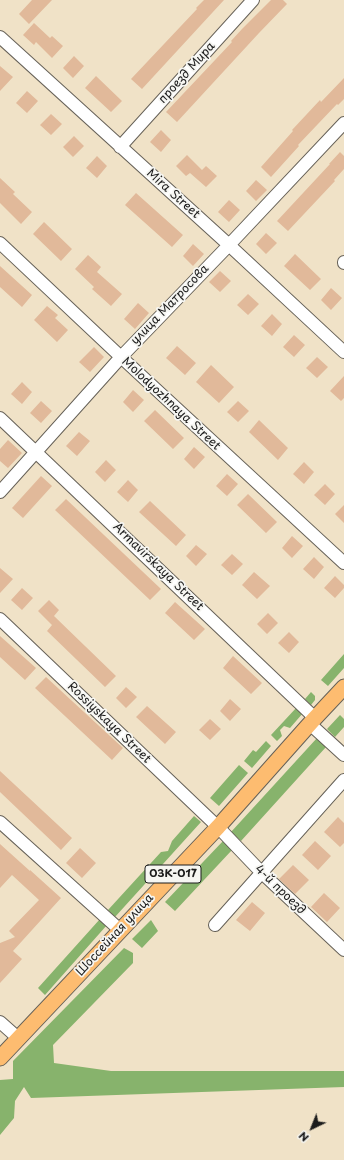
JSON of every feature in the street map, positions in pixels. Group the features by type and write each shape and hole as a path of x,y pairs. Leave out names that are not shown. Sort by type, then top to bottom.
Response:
{"main road":[{"name":"Шоссейная улица","path":"0,1058 218,827 344,687"}],"street":[{"name":"проезд Мира","path":"120,147 253,0"},
{"name":"Mira Street","path":"0,38 229,245 344,352"},
{"name":"улица Матросова","path":"0,492 120,357 229,245 344,123"},
{"name":"Molodyozhnaya Street","path":"0,243 120,357 344,563"},
{"name":"Armavirskaya Street","path":"0,418 36,451 313,721 344,755"},
{"name":"Rossiyskaya Street","path":"0,619 218,827"},
{"path":"215,925 344,780"},
{"path":"0,822 120,930"},
{"name":"4-й проезд","path":"218,827 262,873 344,950"},
{"path":"0,1022 18,1038"}],"green space":[{"path":"344,654 344,668 328,686 321,680"},
{"path":"311,692 315,696 315,700 311,705 305,699"},
{"path":"297,707 303,713 290,728 284,726 280,730 282,736 277,741 271,735"},
{"path":"340,715 344,719 344,727 335,737 327,729"},
{"path":"317,738 326,747 241,841 231,832"},
{"path":"266,741 271,746 252,768 244,761 253,750 256,752"},
{"path":"239,765 248,773 219,806 210,798"},
{"path":"194,816 201,822 115,917 108,910 161,852 168,851 172,841"},
{"path":"223,841 232,850 175,911 165,902"},
{"path":"100,919 107,925 45,995 38,988"},
{"path":"151,920 158,931 142,948 132,939"},
{"path":"124,948 133,953 133,963 53,1045 54,1063 111,1071 344,1071 344,1087 31,1098 24,1087 15,1101 14,1118 0,1135 0,1080 13,1079 13,1061"}],"building":[{"path":"32,0 52,0 29,24 19,14"},
{"path":"204,0 224,0 142,89 131,79"},
{"path":"271,0 283,0 287,4 177,122 166,112 232,42 231,41 242,29"},
{"path":"34,23 50,38 52,36 63,46 52,58 36,42 34,45 23,35"},
{"path":"74,56 84,66 73,78 63,68"},
{"path":"0,66 13,77 0,91"},
{"path":"96,76 122,101 111,112 85,88"},
{"path":"344,78 344,99 338,105 337,104 298,145 299,146 271,177 261,167 293,131 292,130 320,100 321,102"},
{"path":"27,91 38,101 27,113 16,103"},
{"path":"51,114 62,124 51,135 40,125"},
{"path":"161,130 171,140 161,152 150,142"},
{"path":"74,136 84,146 73,157 63,147"},
{"path":"340,152 344,156 344,169 334,180 335,181 288,231 277,221"},
{"path":"187,155 202,170 206,166 217,176 206,187 190,173 186,176 176,166"},
{"path":"97,156 107,166 97,178 86,168"},
{"path":"0,178 15,192 13,194 32,212 21,224 0,203"},
{"path":"256,180 267,190 256,201 246,191"},
{"path":"136,193 183,235 172,247 125,205"},
{"path":"229,200 240,210 229,222 218,212"},
{"path":"44,222 72,249 61,261 33,234"},
{"path":"266,233 277,243 266,254 256,244"},
{"path":"193,244 204,254 193,266 183,256"},
{"path":"295,254 321,279 310,290 284,266"},
{"path":"88,255 101,267 97,272 122,294 111,306 92,289 94,287 75,269"},
{"path":"0,266 32,295 22,307 0,287"},
{"path":"220,271 231,281 220,292 209,282"},
{"path":"331,288 342,298 331,310 321,300"},
{"path":"248,294 259,304 248,315 237,305"},
{"path":"138,303 149,313 135,329 124,319"},
{"path":"47,306 58,315 55,318 68,330 57,342 34,320"},
{"path":"272,314 282,324 272,336 261,326"},
{"path":"294,335 305,345 294,357 283,347"},
{"path":"177,346 196,363 185,375 166,358"},
{"path":"94,347 104,357 90,372 79,362"},
{"path":"317,357 328,367 317,378 306,368"},
{"path":"211,365 234,387 219,403 196,382"},
{"path":"344,376 344,398 341,401 330,391"},
{"path":"22,382 32,392 22,404 11,394"},
{"path":"133,390 144,400 133,412 123,402"},
{"path":"41,401 52,411 41,423 30,413"},
{"path":"238,401 249,411 238,422 227,412"},
{"path":"155,410 184,438 173,449 144,421"},
{"path":"259,420 288,448 278,460 249,432"},
{"path":"79,432 90,441 77,456 66,446"},
{"path":"8,440 22,453 8,468 0,461 0,449"},
{"path":"194,447 205,457 194,469 184,459"},
{"path":"106,460 116,470 105,482 95,472"},
{"path":"304,462 314,472 304,484 293,474"},
{"path":"227,474 238,484 227,496 216,486"},
{"path":"41,476 52,486 23,518 12,508"},
{"path":"128,480 138,490 128,502 117,492"},
{"path":"325,484 335,494 325,505 314,495"},
{"path":"248,494 277,522 266,533 237,505"},
{"path":"66,499 161,589 150,600 55,510"},
{"path":"150,501 186,535 176,546 139,512"},
{"path":"344,505 344,523 335,514"},
{"path":"292,536 303,546 292,558 282,548"},
{"path":"196,545 207,554 196,566 186,556"},
{"path":"232,554 243,564 232,575 221,565"},
{"path":"314,557 324,567 314,579 303,569"},
{"path":"0,568 13,579 0,593"},
{"path":"254,572 270,586 257,599 242,585"},
{"path":"335,576 344,585 344,588 335,598 324,588"},
{"path":"22,588 33,598 22,610 11,600"},
{"path":"49,600 59,610 54,616 116,676 105,687 47,631 52,625 38,611"},
{"path":"175,602 205,629 194,640 165,613"},
{"path":"268,613 278,623 267,634 257,624"},
{"path":"289,632 299,642 289,653 278,643"},
{"path":"0,636 36,668 25,680 0,657"},
{"path":"233,656 262,683 251,694 223,668"},
{"path":"46,677 123,748 112,760 35,688"},
{"path":"126,687 137,697 126,708 116,698"},
{"path":"230,699 241,709 230,721 220,711"},
{"path":"147,706 176,732 165,744 136,717"},
{"path":"210,719 221,729 210,740 199,730"},
{"path":"0,771 72,838 61,850 0,792"},
{"path":"338,817 344,823 344,843 340,847 324,832"},
{"path":"315,841 331,856 318,870 302,855"},
{"path":"0,844 61,898 13,951 22,959 0,983 0,943 15,937 9,931 39,900 12,875 0,888"},
{"path":"80,848 96,863 82,878 66,863"},
{"path":"293,865 309,880 295,894 279,879"},
{"path":"324,893 340,908 327,922 311,907"},
{"path":"252,902 265,913 250,931 236,920"}]}
